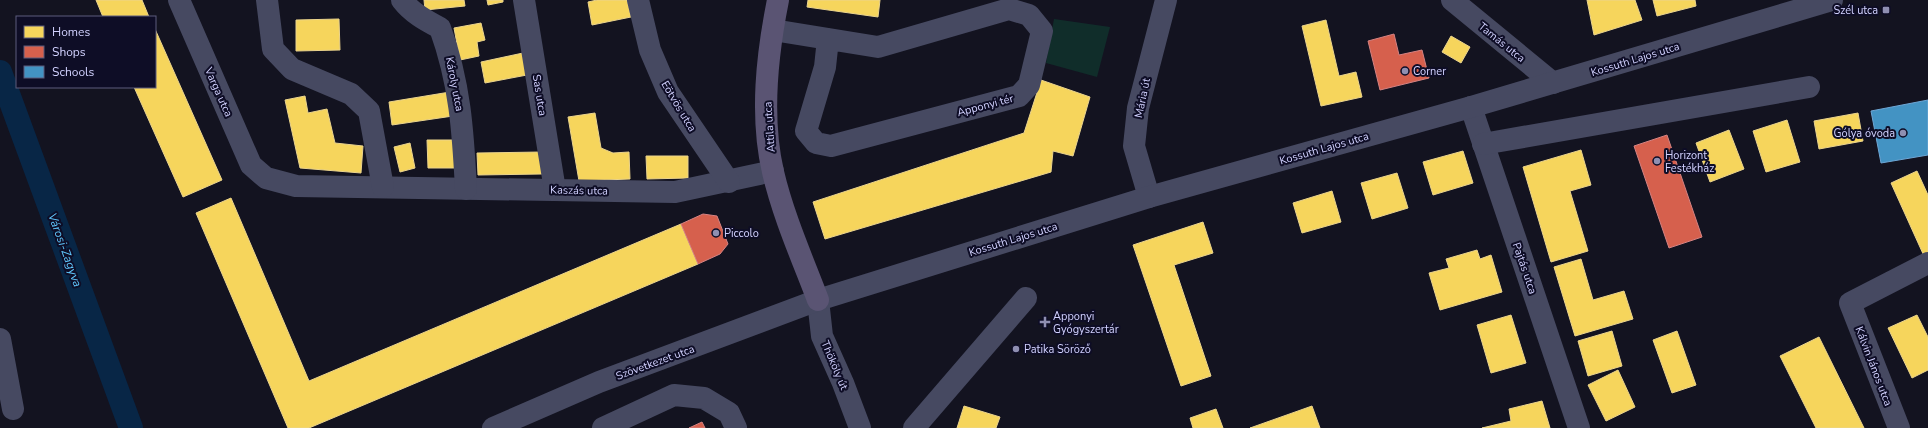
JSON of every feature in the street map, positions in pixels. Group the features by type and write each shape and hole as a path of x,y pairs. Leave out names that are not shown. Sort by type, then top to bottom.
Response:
{"main road":[{"name":"Attila utca","path":"774,1 773,30 766,80 768,138 773,171 799,251 818,300"}],"street":[{"name":"Varga utca","path":"179,0 251,164 266,178"},
{"path":"267,0 273,49 292,69 351,94 369,111 383,187"},
{"name":"Károly utca","path":"402,0 409,9 424,20 440,28 449,51 457,86 462,119 466,189"},
{"name":"Sas utca","path":"524,0 555,190"},
{"name":"Eötvös utca","path":"638,0 650,50 668,92 728,182"},
{"name":"Mária út","path":"1149,197 1134,146 1138,108 1166,0"},
{"name":"Tamás utca","path":"1452,0 1553,83"},
{"name":"Kossuth Lajos utca","path":"818,300 1149,197 1472,107 1832,0"},
{"name":"Apponyi tér","path":"773,30 878,47 1009,9 1029,16 1042,31 1030,85 1018,96 831,146 816,143 806,130 825,67 828,39"},
{"path":"1483,144 1809,87"},
{"name":"Pajtás utca","path":"1472,107 1483,144 1579,428"},
{"name":"Kaszás utca","path":"266,178 296,186 675,192 728,182 773,171"},
{"name":"Kálvin János utca","path":"1899,428 1850,303 1928,263"},
{"path":"914,428 1026,298"},
{"name":"Szövetkezet utca","path":"494,428 599,382 818,300"},
{"name":"Thököly út","path":"818,300 822,336 844,383 860,428"},
{"path":"0,339 13,409"},
{"path":"603,428 674,396 704,398 729,413 736,428"}],"green space":[{"path":"1054,19 1110,27 1097,77 1046,63"}],"building: Homes":[{"path":"96,0 142,0 149,16 103,16"},
{"path":"424,0 464,0 465,6 425,10"},
{"path":"487,0 503,0 503,2 488,5"},
{"path":"597,0 627,0 631,17 592,25 588,2"},
{"path":"808,0 880,0 878,17 807,7"},
{"path":"1587,0 1635,0 1642,20 1594,35"},
{"path":"1653,0 1695,0 1696,6 1657,16"},
{"path":"339,19 340,50 296,51 296,20"},
{"path":"1326,20 1339,76 1356,72 1362,97 1321,106 1302,26"},
{"path":"481,23 485,40 477,42 479,56 460,60 454,28"},
{"path":"156,31 222,180 183,197 134,88 156,88"},
{"path":"1451,36 1470,47 1461,63 1442,52"},
{"path":"523,53 527,75 485,83 481,62"},
{"path":"1041,80 1090,97 1073,156 1053,151 1051,172 825,239 813,202 1024,133"},
{"path":"450,92 453,116 392,125 389,102"},
{"path":"305,96 308,113 327,109 335,143 363,146 361,173 300,168 285,100"},
{"path":"595,113 601,148 613,153 629,152 630,179 579,181 568,117"},
{"path":"1858,113 1863,141 1819,149 1814,121"},
{"path":"1787,120 1800,162 1766,172 1753,131"},
{"path":"1729,130 1744,169 1710,182 1696,143"},
{"path":"427,140 455,140 455,168 428,168"},
{"path":"410,143 415,168 400,172 394,147"},
{"path":"1581,150 1591,185 1570,191 1588,251 1551,262 1523,167"},
{"path":"1463,151 1473,183 1433,195 1423,162"},
{"path":"541,152 542,174 478,175 477,153"},
{"path":"646,156 688,156 688,178 647,179"},
{"path":"1917,171 1928,195 1928,254 1924,256 1891,183"},
{"path":"1397,173 1408,208 1372,219 1361,183"},
{"path":"1332,191 1341,222 1302,233 1293,203"},
{"path":"231,198 309,381 681,224 698,264 309,428 288,428 196,213"},
{"path":"1203,222 1213,253 1174,265 1211,376 1181,386 1133,245"},
{"path":"1477,250 1480,259 1491,255 1502,292 1440,310 1429,273 1449,268 1446,259"},
{"path":"1581,259 1593,300 1624,291 1633,319 1575,336 1554,267"},
{"path":"1511,315 1526,363 1491,373 1477,325"},
{"path":"1917,315 1928,337 1928,370 1912,378 1888,328"},
{"path":"1612,331 1622,366 1588,376 1578,341"},
{"path":"1677,331 1696,385 1672,393 1653,340"},
{"path":"1819,337 1864,428 1816,428 1780,356"},
{"path":"1618,370 1635,407 1606,421 1588,385"},
{"path":"1542,401 1550,428 1482,428 1511,421 1509,409"},
{"path":"964,406 1000,417 996,428 957,428"},
{"path":"1312,406 1320,428 1250,428"},
{"path":"1216,409 1223,428 1193,428 1190,418"}],"building: Shops":[{"path":"1394,34 1399,55 1422,50 1429,78 1380,90 1368,41"},
{"path":"1667,135 1702,237 1669,248 1634,146"},
{"path":"703,214 717,216 728,244 720,254 698,264 681,224"},
{"path":"702,422 705,428 689,428"}],"building: Schools":[{"path":"1928,100 1928,155 1881,163 1871,111"}],"waterway":[{"name":"Városi-Zagyva","path":"0,72 131,428"}],"place":[{"name":"Szél utca","path":"1886,10"},
{"name":"Corner","path":"1405,71"},
{"name":"Gólya óvoda","path":"1903,133"},
{"name":"Horizont Festékház","path":"1657,161"},
{"name":"Piccolo","path":"716,233"},
{"name":"Apponyi Gyógyszertár","path":"1045,322"},
{"name":"Patika Söröző","path":"1016,349"}]}
